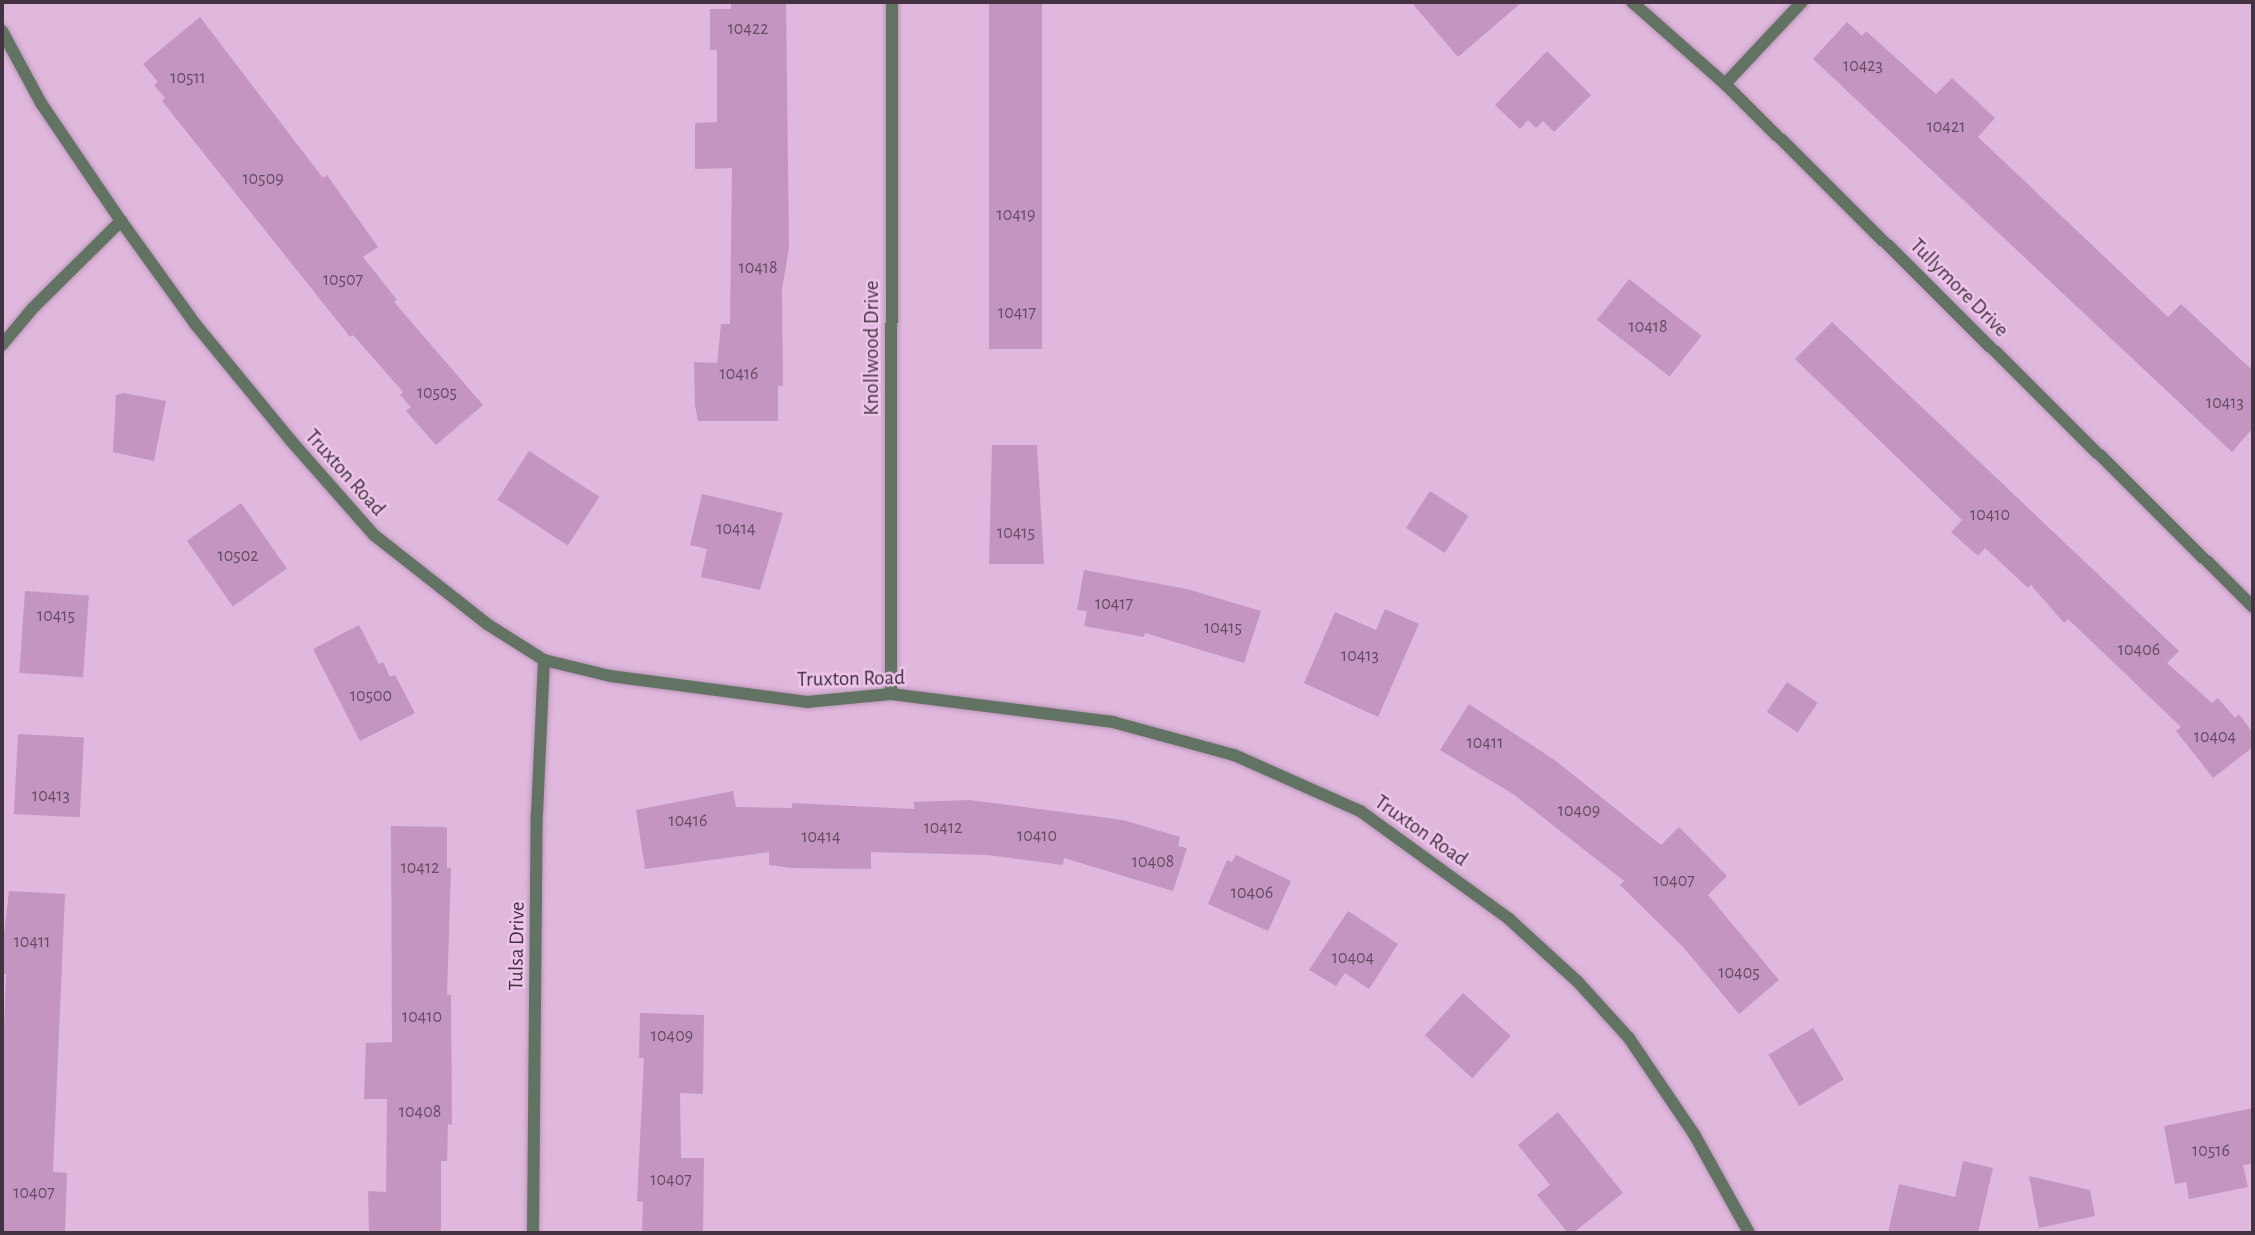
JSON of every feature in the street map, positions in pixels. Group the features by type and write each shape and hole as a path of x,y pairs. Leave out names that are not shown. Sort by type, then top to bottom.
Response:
{"street":[{"name":"Knollwood Drive","path":"891,694 892,2"},
{"name":"Tullymore Drive","path":"1632,2 1725,84 2253,607"},
{"path":"1725,84 1802,2"},
{"name":"Truxton Road","path":"2,31 41,103 196,325 374,535 433,585 544,660 610,676 807,702 891,694 1113,722 1234,755 1360,811 1509,919 1578,982 1629,1038 1694,1134 1749,1233"},
{"path":"2,345 33,307 121,221"},
{"name":"Tulsa Drive","path":"533,1233 537,814 544,660"}],"building":[{"path":"731,2 786,2 789,247 782,290 783,386 778,386 778,421 698,421 695,405 694,362 717,363 721,324 730,324 732,168 695,169 695,123 717,122 717,50 710,50 710,9 731,9"},
{"path":"989,2 1042,2 1042,349 989,349"},
{"path":"1411,2 1522,2 1458,57"},
{"path":"200,17 323,178 327,175 378,247 363,257 397,300 394,302 483,405 436,445 406,411 411,407 400,395 403,392 353,335 350,337 162,101 165,98 154,85 158,82 143,64"},
{"path":"1847,22 1862,36 1866,31 1936,94 1952,78 1995,118 1978,137 2168,317 2181,304 2253,371 2253,428 2232,452 1813,59"},
{"path":"1547,51 1591,95 1554,132 1543,121 1536,128 1528,120 1520,129 1495,105"},
{"path":"1629,279 1701,336 1669,377 1597,320"},
{"path":"1832,322 2179,651 2167,663 2212,703 2218,698 2235,718 2239,714 2253,733 2253,747 2213,778 2176,731 2181,727 2068,619 2064,623 2031,585 2028,588 1985,548 1978,556 1951,532 1962,520 1795,359"},
{"path":"124,393 166,401 154,461 113,452 116,395"},
{"path":"992,445 1037,445 1044,564 989,564"},
{"path":"529,451 599,497 568,545 497,500"},
{"path":"1430,491 1469,516 1445,553 1406,528"},
{"path":"702,494 783,513 760,590 701,577 707,549 690,545"},
{"path":"241,503 287,569 233,606 187,541"},
{"path":"1084,570 1187,589 1261,611 1244,663 1145,633 1144,637 1084,626 1087,611 1077,610"},
{"path":"25,591 89,595 83,677 19,673"},
{"path":"1385,609 1419,624 1378,717 1304,683 1335,612 1376,630"},
{"path":"359,625 379,664 383,662 390,677 395,675 415,713 360,741 313,649"},
{"path":"1787,682 1818,703 1798,733 1767,712"},
{"path":"1469,704 1556,761 1661,845 1679,827 1727,876 1708,895 1779,980 1739,1014 1684,948 1620,885 1624,881 1513,794 1440,750"},
{"path":"18,734 84,737 80,817 14,814"},
{"path":"733,791 736,807 792,808 792,803 914,809 914,802 969,800 1123,820 1180,837 1178,846 1187,848 1173,891 1064,858 1063,865 988,855 871,852 871,869 792,868 769,865 769,852 645,869 636,810"},
{"path":"391,826 447,827 447,868 451,868 447,995 451,995 452,1125 448,1124 447,1161 441,1161 441,1233 369,1233 368,1191 386,1192 387,1099 364,1099 366,1043 392,1042"},
{"path":"1236,855 1291,881 1268,931 1208,904 1227,860 1232,862"},
{"path":"9,891 65,894 53,1172 67,1173 65,1233 4,1233 2,1080 6,974 2,974 2,952"},
{"path":"1348,911 1398,944 1369,989 1345,973 1336,986 1309,970"},
{"path":"1463,993 1511,1036 1472,1078 1425,1035"},
{"path":"640,1013 704,1015 703,1094 680,1093 681,1158 704,1158 703,1233 642,1233 643,1202 637,1201 644,1058 639,1058"},
{"path":"1813,1028 1844,1079 1799,1106 1768,1055"},
{"path":"2253,1108 2253,1164 2243,1165 2248,1187 2189,1199 2186,1182 2175,1184 2164,1126"},
{"path":"1558,1112 1623,1193 1573,1233 1568,1233 1537,1195 1550,1185 1518,1145"},
{"path":"1963,1161 1993,1168 1978,1233 1888,1233 1899,1184 1955,1197"},
{"path":"2029,1176 2090,1190 2095,1216 2039,1228"}]}
